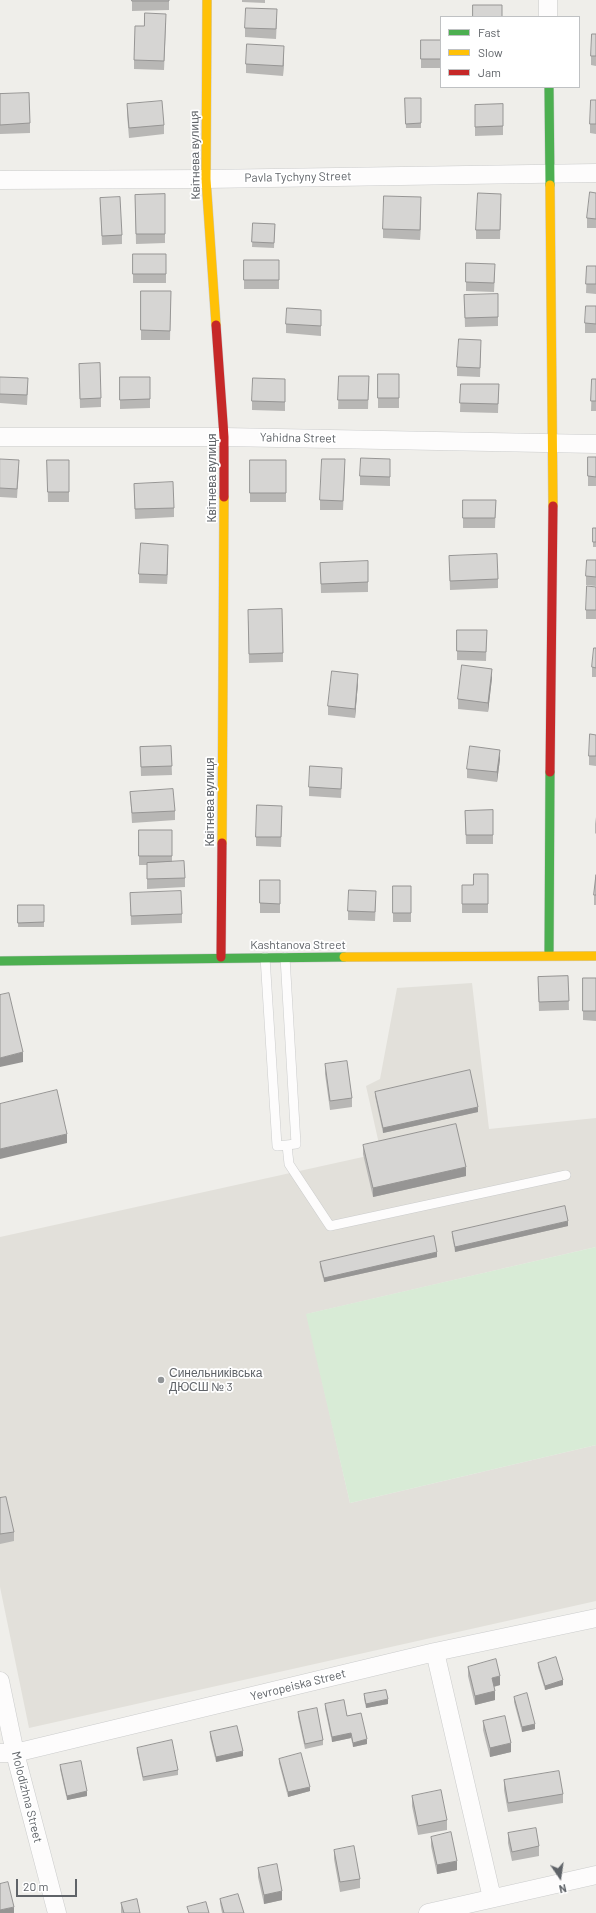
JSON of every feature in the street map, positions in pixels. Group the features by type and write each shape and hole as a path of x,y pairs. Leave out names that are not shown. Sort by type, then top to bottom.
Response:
{"street":[{"name":"Квітнева вулиця","path":"207,0 206,179 224,437 221,957"},
{"path":"548,0 548,16"},
{"path":"549,88 553,444 549,955"},
{"name":"Pavla Tychyny Street","path":"0,180 206,179 596,172"},
{"name":"Yahidna Street","path":"0,437 224,437 596,444"},
{"name":"Kashtanova Street","path":"0,961 221,957 596,956"},
{"name":"Yevropeiska Street","path":"8,1753 435,1652 596,1618"},
{"path":"435,1652 492,1898"},
{"name":"Molodizhna Street","path":"0,1681 8,1753 57,1913"},
{"path":"0,1740 8,1753"},
{"path":"428,1913 596,1875"}],"lane":[{"path":"266,957 277,1146 296,1144 285,957"},
{"path":"287,1145 289,1164 330,1226 566,1175"}],"shaded area":[{"name":"Синельниківська ДЮСШ № 3","path":"472,983 489,1129 596,1118 596,1247 307,1314 350,1503 596,1445 596,1601 29,1728 0,1587 0,1237 381,1153 366,1086 380,1079 397,988"}],"green space":[{"path":"596,1247 596,1445 350,1503 306,1314"}],"building":[{"path":"169,0 169,1 132,1"},
{"path":"473,5 502,5 502,16 473,16"},
{"path":"246,8 277,9 276,29 245,28"},
{"path":"145,13 166,14 164,61 134,60 135,26 144,26"},
{"path":"592,34 596,34 596,56 591,56"},
{"path":"421,40 440,40 440,59 421,59"},
{"path":"247,44 284,46 283,66 246,64"},
{"path":"29,93 30,123 0,125 0,94"},
{"path":"405,98 421,98 421,123 406,124"},
{"path":"591,100 596,100 596,124 590,124"},
{"path":"162,101 164,125 129,128 127,104"},
{"path":"503,104 503,126 475,127 475,105"},
{"path":"590,192 596,193 596,219 587,218"},
{"path":"478,193 501,194 500,230 476,230"},
{"path":"165,194 165,234 136,234 135,195"},
{"path":"384,196 421,197 420,230 383,229"},
{"path":"120,197 122,235 102,236 100,198"},
{"path":"253,223 275,224 274,243 252,242"},
{"path":"133,254 166,254 166,274 133,274"},
{"path":"244,260 279,260 279,280 244,280"},
{"path":"466,263 495,264 494,283 466,282"},
{"path":"587,266 596,266 596,284 586,284"},
{"path":"141,291 171,291 170,331 141,330"},
{"path":"498,294 498,317 465,318 464,295"},
{"path":"586,306 596,306 596,324 585,323"},
{"path":"287,308 321,310 321,326 286,324"},
{"path":"459,339 481,340 480,368 457,367"},
{"path":"100,363 101,398 80,399 79,364"},
{"path":"378,374 399,374 399,398 378,398"},
{"path":"339,376 369,376 368,400 338,400"},
{"path":"0,377 28,378 27,395 0,394"},
{"path":"120,377 150,377 150,399 120,400"},
{"path":"253,378 285,379 285,402 252,401"},
{"path":"592,379 596,379 596,401 591,401"},
{"path":"461,384 499,384 498,404 460,403"},
{"path":"588,457 596,457 596,477 588,476"},
{"path":"361,458 390,459 390,477 360,476"},
{"path":"0,459 19,460 17,489 0,488"},
{"path":"322,459 345,459 343,501 320,500"},
{"path":"47,460 69,460 69,492 48,492"},
{"path":"250,460 286,460 286,493 250,493"},
{"path":"173,482 174,508 135,509 134,484"},
{"path":"463,500 496,500 495,518 463,518"},
{"path":"593,528 596,528 596,542 593,542"},
{"path":"141,543 168,545 167,575 139,574"},
{"path":"497,554 498,579 450,581 449,556"},
{"path":"587,560 596,560 596,577 586,576"},
{"path":"368,561 368,582 321,584 320,563"},
{"path":"587,586 596,587 596,610 586,610"},
{"path":"282,609 283,653 249,654 248,610"},
{"path":"457,630 487,630 486,652 457,651"},
{"path":"594,648 596,648 596,668 592,667"},
{"path":"462,665 492,669 488,703 458,699"},
{"path":"332,671 358,674 355,709 328,706"},
{"path":"590,734 596,735 596,756 589,756"},
{"path":"171,746 172,766 141,767 140,747"},
{"path":"470,746 500,750 497,772 467,769"},
{"path":"310,766 342,768 341,789 309,787"},
{"path":"173,789 175,811 132,813 130,792"},
{"path":"257,805 282,806 281,837 256,837"},
{"path":"493,810 493,835 466,835 465,811"},
{"path":"139,830 172,830 172,856 139,856"},
{"path":"184,861 185,878 147,879 147,863"},
{"path":"474,874 488,874 488,904 462,904 462,885 473,885"},
{"path":"596,875 596,895 594,895"},
{"path":"260,880 280,880 280,904 260,903"},
{"path":"393,886 411,886 411,913 393,913"},
{"path":"349,890 376,891 375,912 348,911"},
{"path":"181,891 182,914 131,916 130,893"},
{"path":"18,905 44,905 44,922 18,923"},
{"path":"568,976 569,1001 539,1002 538,977"},
{"path":"583,978 596,978 596,1011 583,1011"},
{"path":"9,993 23,1052 0,1058 0,995"},
{"path":"347,1061 352,1098 330,1101 325,1064"},
{"path":"470,1070 478,1107 383,1128 375,1092"},
{"path":"57,1090 67,1134 0,1149 0,1104"},
{"path":"456,1124 466,1167 373,1188 363,1145"},
{"path":"565,1206 568,1221 455,1247 452,1232"},
{"path":"434,1236 437,1252 324,1278 320,1262"},
{"path":"6,1497 14,1532 0,1534 0,1498"},
{"path":"556,1657 563,1680 545,1686 538,1663"},
{"path":"496,1659 500,1676 492,1678 495,1691 475,1696 468,1667"},
{"path":"386,1690 388,1699 366,1704 364,1694"},
{"path":"527,1693 535,1724 522,1727 514,1697"},
{"path":"344,1700 347,1716 361,1713 367,1739 353,1743 351,1733 332,1737 325,1704"},
{"path":"317,1708 323,1740 305,1744 298,1712"},
{"path":"505,1716 511,1743 490,1748 483,1721"},
{"path":"237,1726 243,1751 216,1757 210,1732"},
{"path":"172,1740 178,1770 143,1777 137,1748"},
{"path":"301,1753 310,1787 288,1792 279,1759"},
{"path":"81,1761 87,1791 67,1796 60,1765"},
{"path":"559,1771 563,1794 508,1803 504,1780"},
{"path":"441,1790 447,1820 418,1826 412,1796"},
{"path":"536,1828 539,1846 512,1852 508,1833"},
{"path":"451,1832 457,1861 437,1865 431,1837"},
{"path":"354,1846 360,1879 340,1882 334,1850"},
{"path":"277,1864 282,1891 264,1895 258,1868"},
{"path":"8,1882 14,1907 0,1910 0,1884"},
{"path":"238,1894 244,1913 224,1913 220,1899"},
{"path":"137,1899 140,1913 124,1913 121,1903"},
{"path":"206,1902 209,1913 189,1913 187,1907"}],"traffic: fast":[{"path":"549,88 550,185"},
{"path":"549,955 550,772"},
{"path":"0,961 344,957"}],"traffic: slow":[{"path":"207,0 206,179 216,325"},
{"path":"550,185 553,506"},
{"path":"222,843 224,497"},
{"path":"344,957 596,956"}],"traffic: jam":[{"path":"216,325 224,437 224,497"},
{"path":"550,772 553,506"},
{"path":"221,957 222,843"}],"place":[{"name":"Синельниківська ДЮСШ № 3","path":"161,1380"}]}
